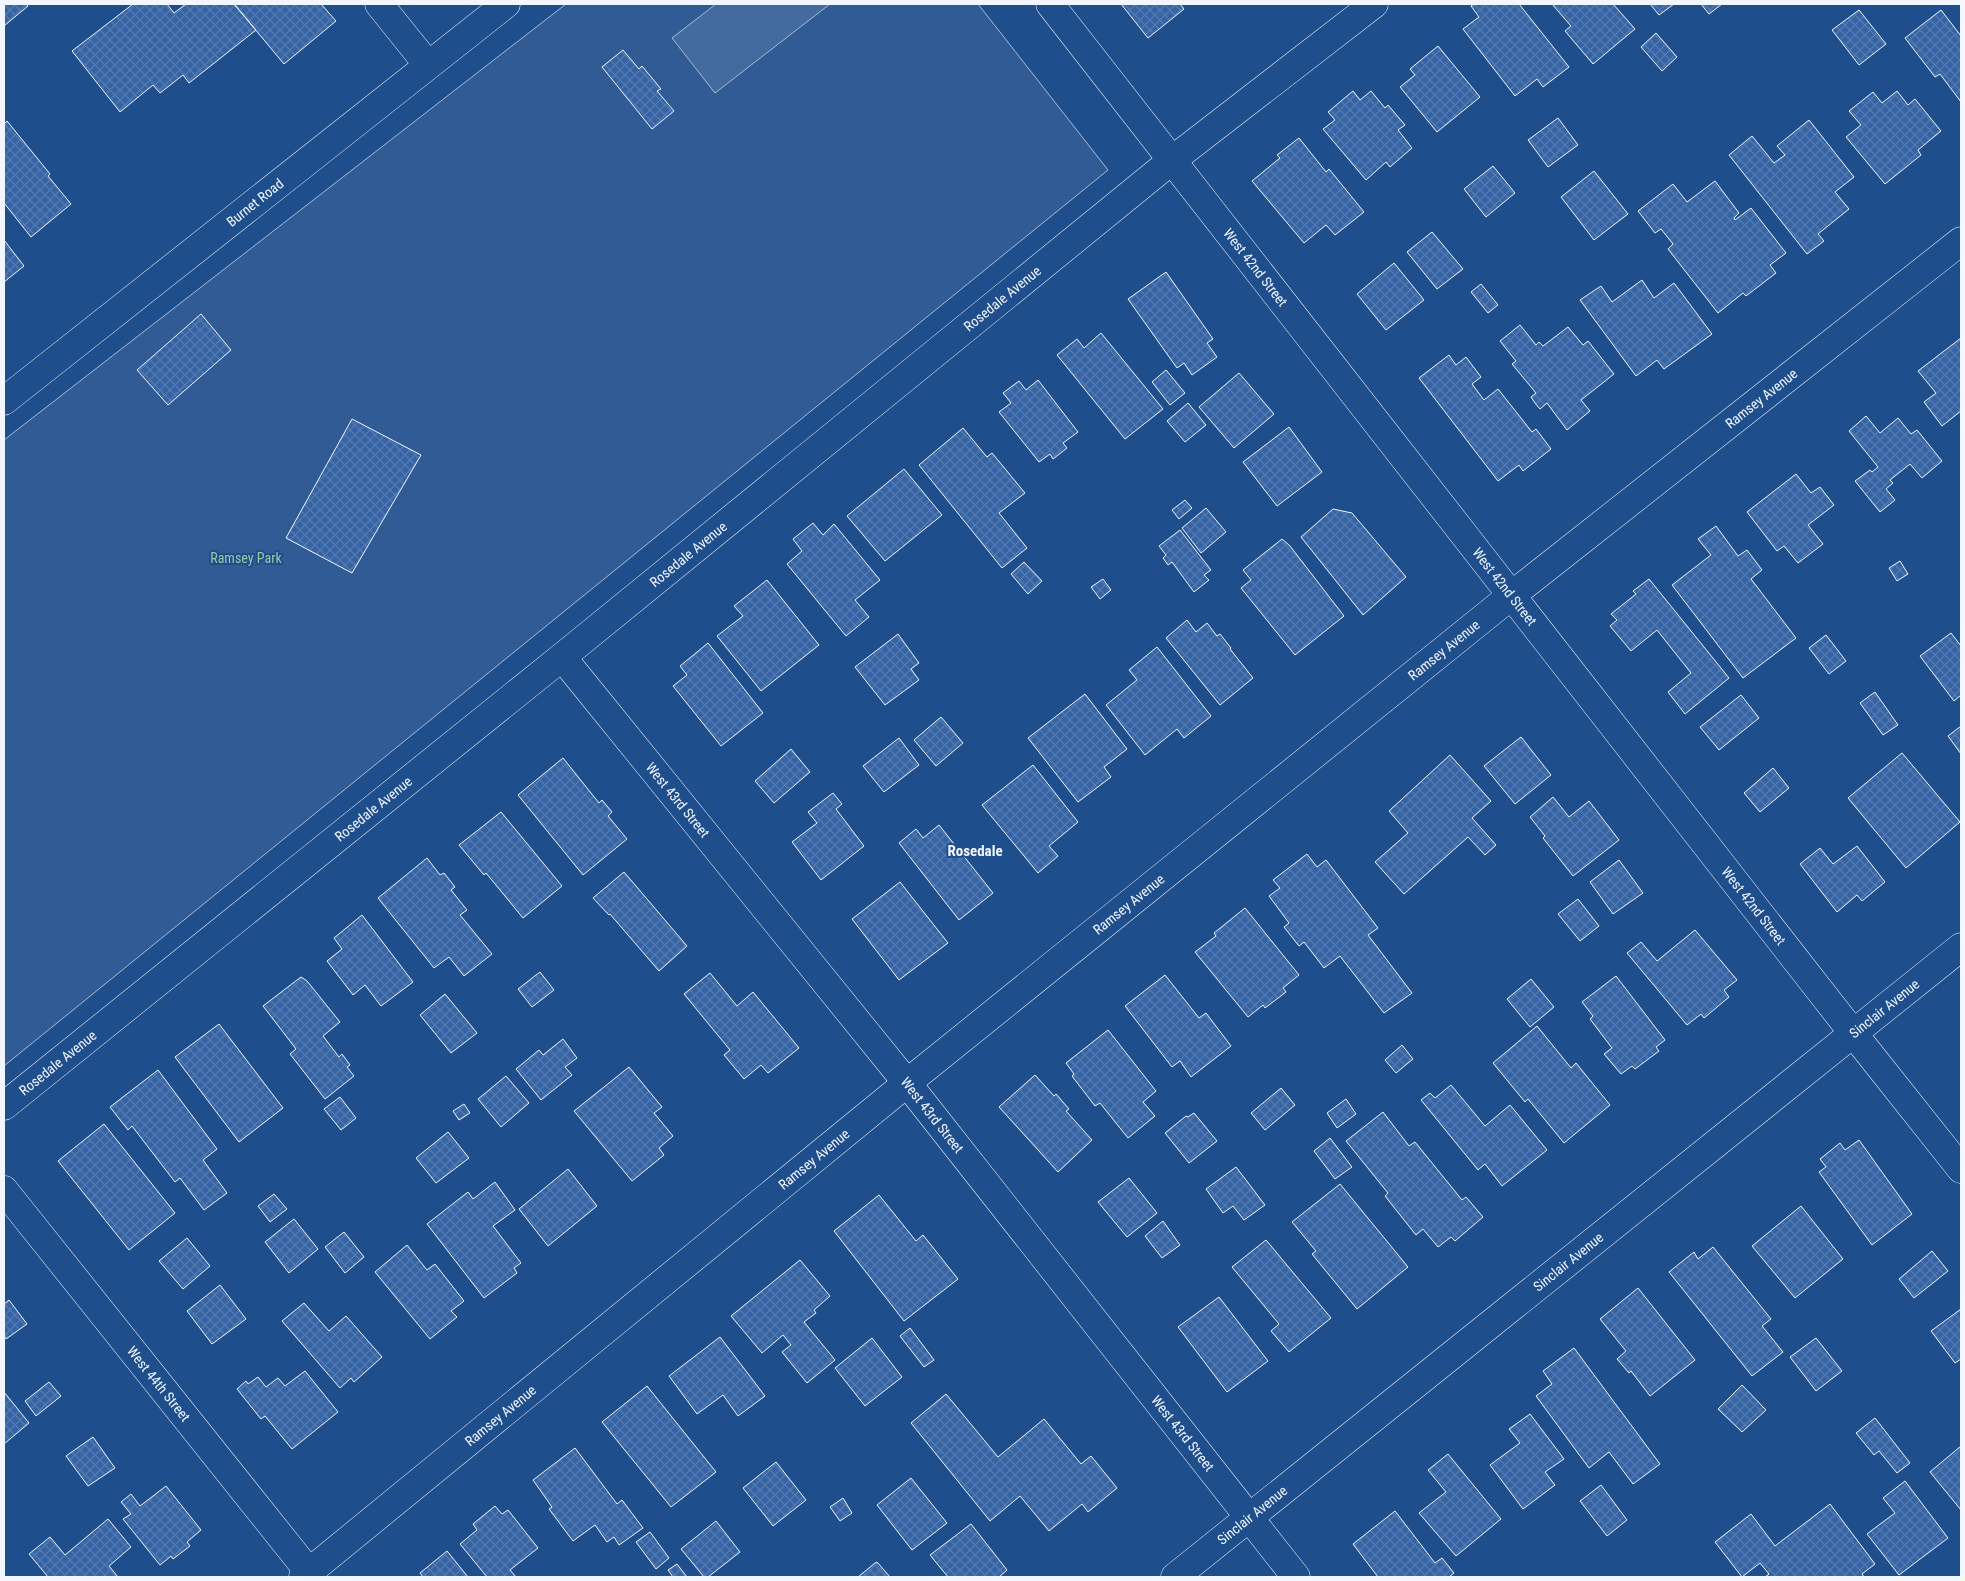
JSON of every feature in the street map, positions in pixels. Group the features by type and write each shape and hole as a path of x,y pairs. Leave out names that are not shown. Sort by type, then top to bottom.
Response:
{"street":[{"path":"378,4 428,65"},
{"name":"Burnet Road","path":"4,401 506,4"},
{"name":"West 42nd Street","path":"1050,4 1961,1169"},
{"name":"Rosedale Avenue","path":"4,1106 562,657 1171,161 1374,4"},
{"name":"Ramsey Avenue","path":"308,1576 907,1083 1512,595 1961,241"},
{"name":"West 43rd Street","path":"562,657 907,1083 1296,1577"},
{"name":"Sinclair Avenue","path":"1175,1577 1961,947"},
{"name":"West 44th Street","path":"4,1190 308,1576"}],"shaded area":[{"name":"Ramsey Park","path":"566,4 978,4 1108,170 4,1066 4,440"},
{"path":"716,4 830,4 715,93 672,38"}],"building":[{"path":"4,4 26,4 28,6 4,26"},
{"path":"133,4 167,4 174,13 186,4 234,4 256,30 189,83 183,75 160,93 153,85 120,112 72,51"},
{"path":"234,4 321,4 336,21 284,64"},
{"path":"1121,4 1180,4 1184,9 1148,38"},
{"path":"1474,4 1519,4 1569,67 1543,87 1537,79 1515,96 1463,29 1479,17 1471,6"},
{"path":"1552,4 1613,4 1635,29 1593,64 1565,31 1571,26"},
{"path":"1650,4 1674,4 1659,15"},
{"path":"1701,4 1722,4 1709,14"},
{"path":"1859,10 1886,44 1859,65 1832,30"},
{"path":"1941,10 1961,36 1961,102 1940,74 1935,77 1905,38"},
{"path":"1656,33 1677,57 1662,71 1641,47"},
{"path":"1438,46 1480,97 1437,132 1400,87 1415,75 1410,69"},
{"path":"623,50 639,69 642,66 661,89 657,91 674,111 652,129 602,67"},
{"path":"1353,91 1360,100 1371,91 1385,108 1388,105 1405,125 1398,130 1412,148 1390,167 1386,162 1366,180 1323,129 1335,120 1328,112"},
{"path":"1897,91 1908,105 1915,99 1941,131 1918,150 1921,155 1885,184 1846,137 1861,125 1849,111 1873,92 1882,103"},
{"path":"1558,118 1578,145 1548,167 1528,140"},
{"path":"1809,120 1854,177 1835,192 1849,209 1818,234 1824,241 1807,254 1729,155 1752,136 1774,163 1785,155 1777,146"},
{"path":"7,121 50,174 48,176 71,204 31,237 4,203 4,124"},
{"path":"1299,138 1326,172 1329,169 1364,212 1335,235 1326,225 1304,243 1252,181 1280,158 1277,155"},
{"path":"1493,166 1515,193 1486,217 1464,189"},
{"path":"1594,171 1628,214 1594,240 1561,197"},
{"path":"1715,181 1739,213 1734,218 1735,220 1751,208 1786,253 1770,265 1776,273 1746,296 1743,293 1718,313 1668,249 1673,244 1661,229 1655,233 1638,211 1673,184 1687,202"},
{"path":"1432,232 1463,269 1437,289 1407,252"},
{"path":"4,240 24,266 4,282"},
{"path":"1394,263 1424,300 1386,330 1357,294"},
{"path":"1166,272 1213,339 1207,343 1217,357 1192,375 1184,363 1177,368 1128,299"},
{"path":"1642,280 1654,298 1674,283 1712,334 1664,369 1657,360 1636,376 1580,300 1601,286 1612,302"},
{"path":"1481,284 1498,305 1488,313 1471,292"},
{"path":"201,314 231,350 168,405 137,370"},
{"path":"1520,325 1536,345 1539,342 1543,346 1568,327 1583,345 1588,341 1614,374 1581,400 1590,411 1567,430 1547,403 1540,409 1535,403 1531,397 1536,393 1512,364 1516,361 1500,341"},
{"path":"1101,333 1163,409 1125,439 1057,355 1077,339 1084,348"},
{"path":"1961,338 1961,411 1942,426 1924,402 1936,393 1918,371"},
{"path":"1449,355 1456,365 1466,357 1481,377 1472,384 1484,400 1498,389 1532,432 1536,429 1551,449 1523,471 1519,465 1498,481 1419,378"},
{"path":"1166,370 1185,393 1170,405 1152,382"},
{"path":"1239,373 1274,414 1234,448 1199,407"},
{"path":"1038,380 1078,432 1063,443 1067,448 1053,459 1050,454 1039,462 999,412 1011,403 1003,393 1019,381 1026,390"},
{"path":"1188,403 1206,425 1185,442 1167,421"},
{"path":"1866,416 1880,433 1898,418 1911,434 1917,430 1942,461 1922,478 1910,464 1890,480 1893,483 1886,489 1895,500 1880,512 1855,481 1870,470 1872,472 1878,467 1849,431"},
{"path":"352,419 421,455 352,573 286,538"},
{"path":"1289,427 1322,472 1277,506 1243,462"},
{"path":"963,428 987,457 992,453 1025,493 999,513 1027,548 1002,568 919,465"},
{"path":"904,469 942,515 885,561 847,516"},
{"path":"1796,474 1811,493 1820,487 1834,505 1808,525 1823,544 1798,563 1784,546 1777,551 1747,512"},
{"path":"1185,500 1192,508 1179,519 1172,510"},
{"path":"1206,508 1226,532 1201,553 1182,528"},
{"path":"1333,509 1352,513 1406,577 1363,615 1301,537"},
{"path":"813,523 823,535 834,524 880,580 855,600 869,617 846,636 787,564 802,551 793,539"},
{"path":"1716,526 1738,556 1747,550 1762,570 1751,579 1796,638 1743,678 1672,585 1711,555 1698,539"},
{"path":"1180,530 1211,570 1204,575 1209,580 1194,592 1172,562 1168,565 1163,558 1166,555 1159,546"},
{"path":"1282,539 1290,546 1344,616 1295,655 1241,588 1251,580 1243,570"},
{"path":"1900,561 1908,574 1897,581 1889,568"},
{"path":"1024,562 1042,581 1028,594 1011,574"},
{"path":"1103,579 1111,590 1100,599 1091,587"},
{"path":"1649,579 1729,678 1685,714 1668,692 1691,673 1657,630 1631,651 1610,626 1617,620 1611,614 1636,594 1633,591"},
{"path":"767,580 819,645 761,691 717,636 743,616 734,606"},
{"path":"1187,620 1196,632 1207,623 1217,636 1220,634 1253,678 1220,705 1166,638"},
{"path":"1951,633 1961,646 1961,695 1954,701 1920,656"},
{"path":"898,634 919,663 911,669 919,680 885,705 855,667"},
{"path":"1826,635 1846,661 1829,674 1809,648"},
{"path":"708,643 763,713 721,746 673,686 687,675 680,666"},
{"path":"1157,647 1211,716 1184,738 1177,729 1145,755 1106,705 1137,680 1129,670"},
{"path":"1875,692 1898,725 1883,735 1860,703"},
{"path":"1085,694 1127,749 1104,767 1111,777 1078,802 1028,738"},
{"path":"1741,695 1759,718 1719,750 1700,727"},
{"path":"941,717 963,743 936,766 914,740"},
{"path":"1961,726 1961,754 1948,736"},
{"path":"1521,737 1551,775 1515,804 1484,766"},
{"path":"899,738 919,765 884,792 863,766"},
{"path":"791,749 810,772 774,803 755,781"},
{"path":"1902,753 1960,822 1906,868 1848,798"},
{"path":"1450,755 1491,801 1472,818 1496,845 1485,855 1468,837 1404,894 1375,862 1408,833 1389,811"},
{"path":"563,758 599,803 602,800 612,812 608,816 627,839 583,875 518,795"},
{"path":"1033,765 1078,822 1049,846 1058,856 1038,873 982,805"},
{"path":"1773,768 1789,788 1760,812 1744,793"},
{"path":"833,793 842,804 836,809 864,846 821,880 792,842 817,823 808,812"},
{"path":"1553,797 1569,817 1589,801 1619,840 1573,876 1543,838 1545,836 1530,817"},
{"path":"501,812 562,886 523,918 486,873 484,875 459,845"},
{"path":"939,825 993,893 959,920 899,843 916,829 923,838"},
{"path":"1857,846 1885,882 1862,901 1857,895 1837,912 1800,864 1820,848 1833,864"},
{"path":"1307,854 1317,867 1326,860 1378,928 1368,935 1412,993 1384,1013 1340,956 1324,968 1304,942 1299,946 1284,927 1289,923 1269,896 1280,888 1273,880"},
{"path":"427,858 440,875 444,873 455,887 451,890 467,910 460,915 492,954 464,976 449,957 434,968 378,898"},
{"path":"1619,860 1643,893 1613,914 1590,882"},
{"path":"624,872 687,946 659,971 610,914 593,898"},
{"path":"900,882 948,943 899,980 852,919"},
{"path":"1578,899 1599,926 1580,941 1558,914"},
{"path":"1245,908 1299,975 1283,988 1286,992 1265,1008 1263,1005 1248,1017 1195,952 1216,936 1214,933"},
{"path":"362,915 413,982 381,1006 365,985 353,995 327,961 342,949 334,938"},
{"path":"1695,930 1737,980 1724,990 1729,997 1704,1018 1701,1014 1687,1025 1627,953 1641,942 1657,961"},
{"path":"540,972 554,990 532,1007 518,989"},
{"path":"710,973 737,1006 753,992 799,1048 768,1073 761,1065 744,1079 724,1055 730,1050 684,994"},
{"path":"1165,975 1199,1018 1206,1013 1231,1046 1191,1077 1180,1061 1172,1067 1125,1006"},
{"path":"1616,976 1665,1040 1656,1047 1659,1051 1635,1069 1632,1066 1621,1074 1604,1054 1612,1048 1590,1019 1593,1016 1582,1002"},
{"path":"301,977 307,981 340,1022 323,1036 339,1057 342,1054 350,1065 347,1067 354,1076 325,1099 290,1054 296,1049 263,1006"},
{"path":"1531,979 1554,1007 1530,1027 1507,999"},
{"path":"445,994 477,1033 451,1053 420,1015"},
{"path":"219,1024 283,1108 239,1142 175,1057"},
{"path":"1537,1026 1571,1068 1576,1063 1610,1105 1564,1143 1528,1099 1525,1102 1493,1063"},
{"path":"1108,1030 1156,1091 1143,1102 1155,1116 1128,1138 1100,1103 1095,1106 1072,1076 1074,1074 1066,1063"},
{"path":"563,1039 577,1058 565,1067 572,1075 541,1100 516,1069 539,1050 543,1055"},
{"path":"1402,1045 1413,1059 1396,1073 1385,1060"},
{"path":"629,1067 662,1107 654,1113 673,1136 659,1148 664,1155 632,1181 574,1111"},
{"path":"158,1070 217,1149 203,1160 227,1193 204,1210 180,1178 175,1182 132,1126 128,1130 110,1107"},
{"path":"1035,1075 1054,1096 1056,1094 1069,1109 1066,1111 1092,1140 1058,1172 999,1107"},
{"path":"506,1076 529,1103 501,1127 478,1099"},
{"path":"1451,1085 1485,1126 1510,1105 1547,1150 1502,1186 1485,1164 1478,1170 1421,1100 1430,1093 1435,1098"},
{"path":"1281,1088 1295,1105 1265,1130 1251,1113"},
{"path":"340,1097 356,1118 341,1130 324,1109"},
{"path":"1346,1099 1356,1114 1337,1128 1327,1113"},
{"path":"464,1104 470,1113 459,1120 453,1111"},
{"path":"1383,1112 1409,1146 1415,1142 1462,1200 1466,1197 1483,1217 1455,1241 1451,1237 1438,1247 1423,1229 1416,1235 1385,1196 1388,1193 1346,1141"},
{"path":"1194,1113 1217,1141 1189,1163 1165,1133 1186,1116 1188,1117"},
{"path":"104,1124 175,1213 129,1250 58,1161"},
{"path":"448,1132 469,1158 436,1183 416,1158"},
{"path":"1330,1138 1352,1167 1335,1179 1314,1151"},
{"path":"1859,1140 1912,1214 1872,1245 1819,1172 1826,1167 1820,1159 1840,1143 1845,1150"},
{"path":"1236,1167 1265,1205 1244,1220 1233,1206 1223,1213 1206,1189"},
{"path":"568,1169 597,1206 548,1246 519,1209"},
{"path":"1129,1178 1157,1213 1127,1237 1098,1202"},
{"path":"495,1182 515,1210 493,1226 521,1263 514,1268 517,1273 484,1298 427,1224 468,1192 473,1199"},
{"path":"1340,1184 1408,1267 1357,1309 1312,1254 1316,1251 1292,1222"},
{"path":"274,1194 287,1209 270,1222 258,1206"},
{"path":"879,1195 916,1241 923,1235 958,1279 904,1321 834,1231"},
{"path":"1801,1206 1843,1259 1795,1298 1752,1246"},
{"path":"294,1219 318,1249 289,1273 265,1242"},
{"path":"1163,1221 1180,1245 1162,1258 1145,1236"},
{"path":"344,1232 364,1257 345,1273 325,1247"},
{"path":"187,1238 210,1266 183,1289 159,1261"},
{"path":"1266,1240 1331,1318 1289,1352 1271,1331 1279,1324 1232,1267"},
{"path":"407,1245 427,1270 435,1264 464,1301 451,1311 457,1317 430,1339 375,1272"},
{"path":"1713,1247 1771,1319 1762,1326 1783,1352 1752,1376 1669,1272 1694,1252 1698,1259"},
{"path":"1932,1251 1948,1271 1914,1298 1899,1279"},
{"path":"800,1260 830,1296 814,1310 816,1313 804,1322 835,1360 807,1383 782,1352 791,1345 783,1335 762,1353 731,1316"},
{"path":"220,1285 246,1319 212,1344 187,1311"},
{"path":"1638,1288 1695,1360 1650,1396 1631,1371 1629,1373 1617,1359 1626,1351 1600,1319"},
{"path":"1219,1297 1268,1361 1227,1392 1178,1327"},
{"path":"9,1300 27,1324 6,1339 4,1336 4,1304"},
{"path":"304,1303 329,1331 346,1316 382,1357 354,1382 351,1378 340,1388 282,1321"},
{"path":"1961,1309 1961,1359 1955,1363 1931,1331"},
{"path":"910,1328 934,1360 924,1367 900,1336"},
{"path":"720,1337 765,1396 738,1416 723,1395 697,1414 669,1376"},
{"path":"872,1338 902,1377 865,1406 835,1368"},
{"path":"1816,1338 1842,1371 1816,1391 1790,1357"},
{"path":"1574,1348 1660,1464 1633,1484 1609,1452 1589,1468 1536,1396 1552,1384 1543,1371"},
{"path":"305,1371 338,1412 292,1449 265,1416 261,1419 237,1389 246,1381 248,1384 258,1377 266,1387 278,1378 285,1386"},
{"path":"49,1382 61,1396 36,1416 25,1401"},
{"path":"1742,1385 1766,1410 1742,1432 1718,1409"},
{"path":"647,1386 716,1472 671,1507 602,1422"},
{"path":"4,1392 29,1423 4,1444"},
{"path":"946,1394 998,1457 1044,1419 1081,1464 1091,1456 1117,1488 1088,1512 1082,1504 1049,1531 1020,1496 990,1521 911,1423"},
{"path":"1530,1414 1564,1459 1545,1472 1555,1485 1523,1509 1490,1465 1520,1443 1509,1429"},
{"path":"1875,1418 1910,1463 1897,1473 1879,1451 1874,1455 1856,1433"},
{"path":"93,1437 115,1468 88,1486 66,1456"},
{"path":"1961,1446 1961,1510 1930,1472"},
{"path":"575,1448 617,1504 622,1500 643,1528 619,1545 614,1537 607,1542 595,1525 573,1541 549,1509 552,1507 533,1480"},
{"path":"1448,1454 1501,1519 1456,1556 1419,1513 1446,1492 1428,1470"},
{"path":"776,1462 806,1500 773,1526 743,1488"},
{"path":"911,1478 947,1523 912,1550 877,1505"},
{"path":"1905,1481 1948,1538 1899,1575 1867,1534 1895,1513 1883,1498"},
{"path":"1601,1485 1627,1520 1607,1536 1580,1501"},
{"path":"166,1486 201,1530 187,1542 190,1546 173,1559 171,1556 160,1565 123,1519 131,1514 121,1502 131,1494 140,1506"},
{"path":"843,1498 852,1513 840,1521 830,1507"},
{"path":"1830,1504 1875,1564 1862,1574 1864,1577 1765,1577 1769,1574 1760,1563 1742,1577 1715,1542 1751,1514 1775,1546"},
{"path":"495,1506 502,1514 508,1510 538,1548 510,1570 516,1577 487,1577 460,1544 477,1530 473,1524"},
{"path":"1395,1511 1435,1563 1442,1558 1454,1573 1449,1577 1378,1577 1353,1544"},
{"path":"108,1519 131,1547 109,1566 118,1577 48,1577 29,1554 50,1537 65,1555"},
{"path":"716,1521 740,1552 708,1577 704,1577 681,1549"},
{"path":"971,1524 1007,1570 999,1577 948,1577 930,1555"},
{"path":"650,1532 669,1558 656,1569 636,1542"},
{"path":"447,1551 468,1577 423,1577 420,1573"},
{"path":"877,1562 890,1577 858,1577 875,1563"},
{"path":"677,1564 687,1577 673,1577 668,1570"}],"district":[{"name":"Rosedale","path":"975,851"}]}
